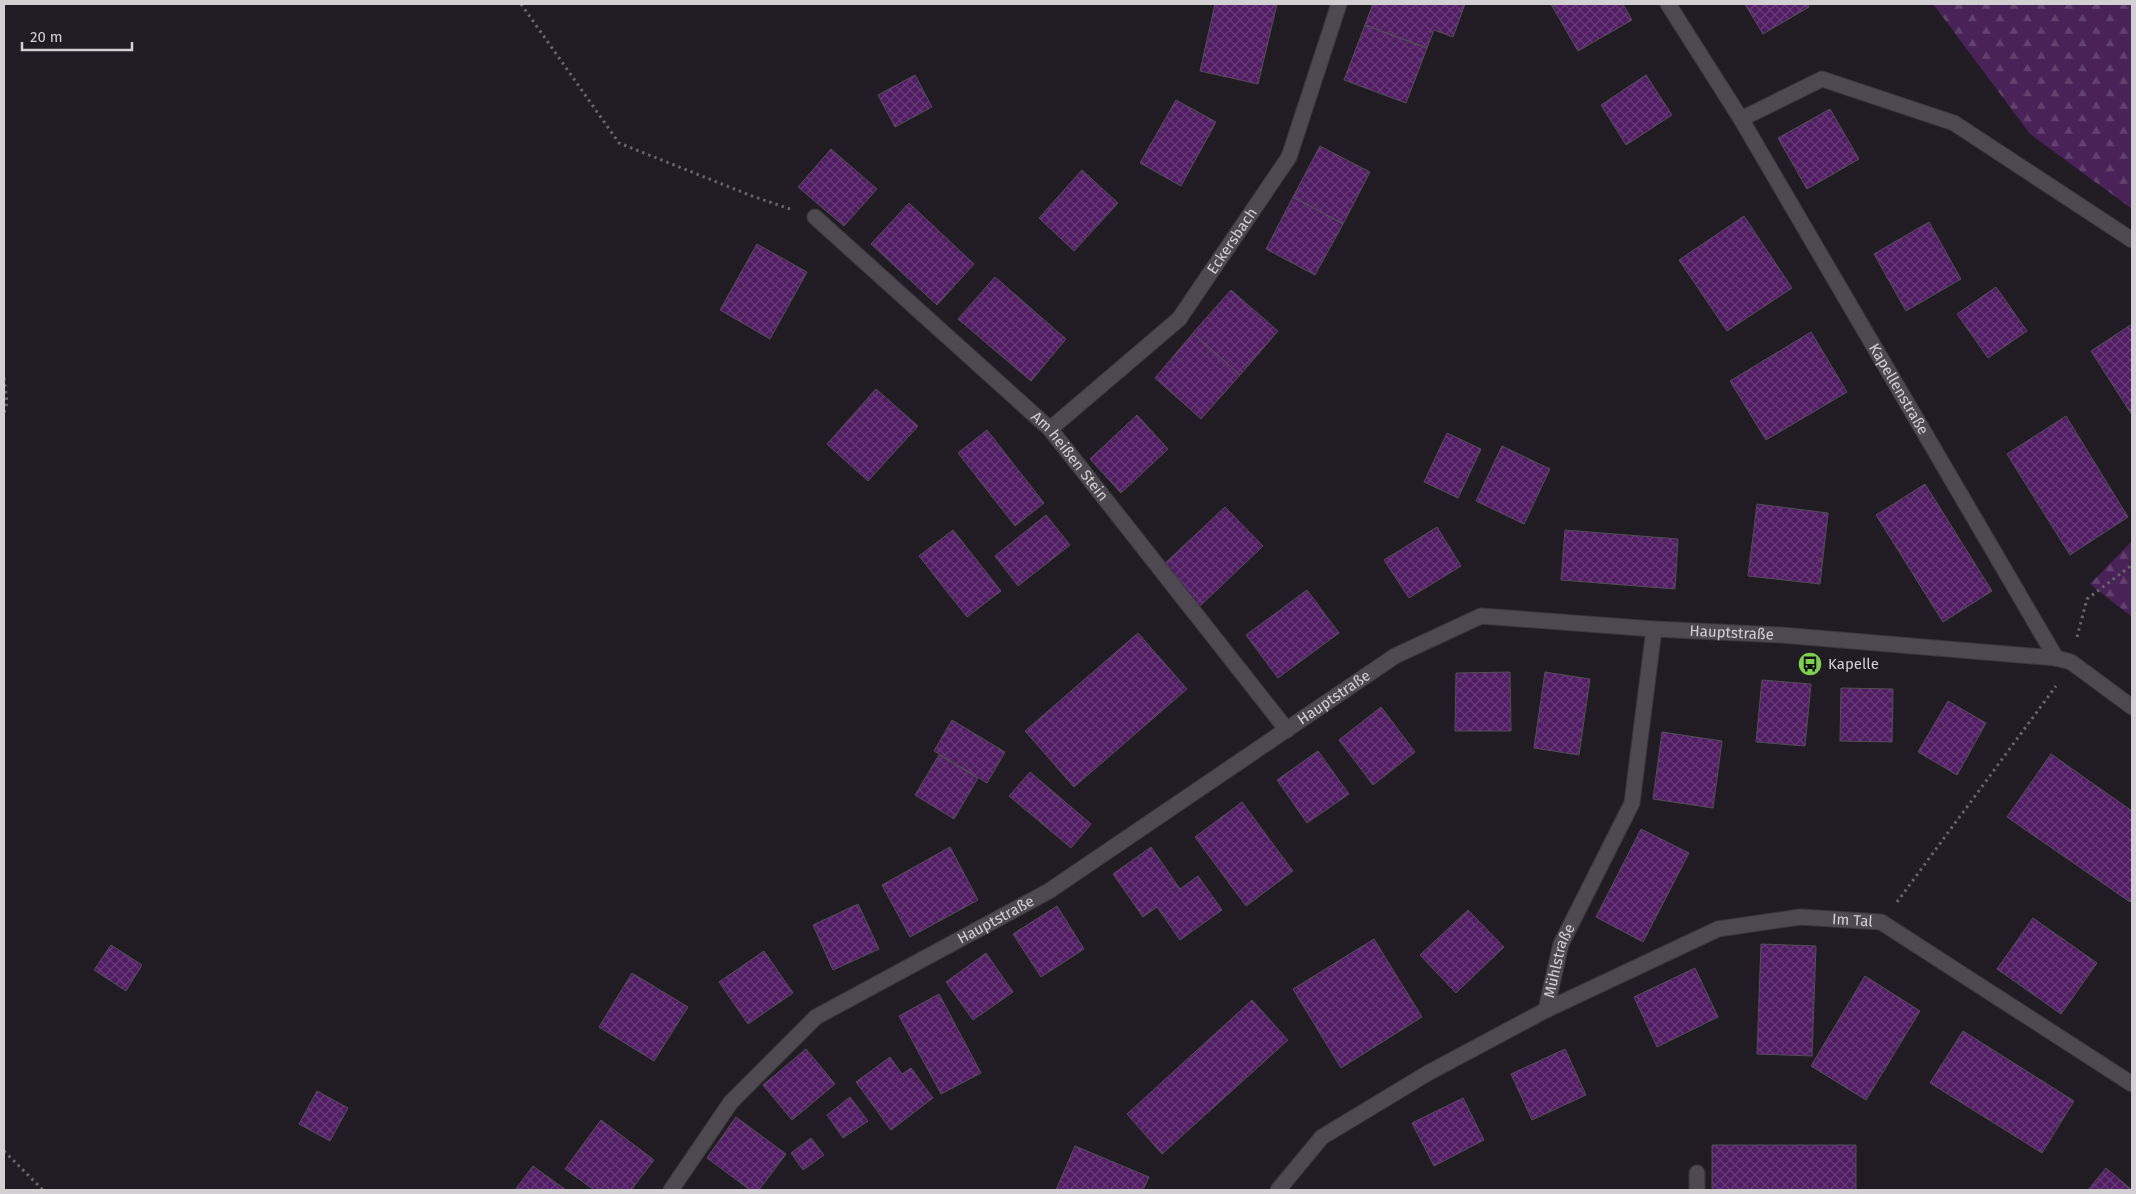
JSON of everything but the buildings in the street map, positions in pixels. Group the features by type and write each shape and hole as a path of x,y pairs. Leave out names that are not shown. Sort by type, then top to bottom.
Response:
{"street":[{"name":"Eckersbach","path":"1050,428 1179,318 1283,166 1289,157 1339,4"},
{"name":"Kapellenstraße","path":"1668,4 1740,120 2064,660"},
{"path":"1740,120 1822,79 1954,123 2132,240"},
{"name":"Am heißen Stein","path":"815,217 1050,428 1287,730"},
{"name":"Hauptstraße","path":"671,1190 731,1102 816,1017 1049,891 1395,656 1481,616 1654,629 1781,635 2064,660"},
{"name":"Mühlstraße","path":"1278,1190 1322,1136 1428,1073 1546,1010 1561,944 1632,803 1654,629"},
{"path":"2064,660 2132,707"},
{"name":"Im Tal","path":"1546,1010 1718,929 1800,917 1882,922 2132,1084"},
{"path":"1697,1172 1697,1190"}],"path":[{"path":"521,4 618,143 752,196 815,217"},
{"path":"4,378 7,402 4,414"},
{"path":"2064,660 2087,599 2132,565"},
{"path":"1882,922 2049,697"},
{"path":"4,1151 43,1190"}],"green space":[{"path":"1933,4 2132,4 2132,209 2030,134"},
{"path":"2132,541 2132,617 2090,584"}],"place":[{"name":"Kapelle","path":"1810,664"}]}
